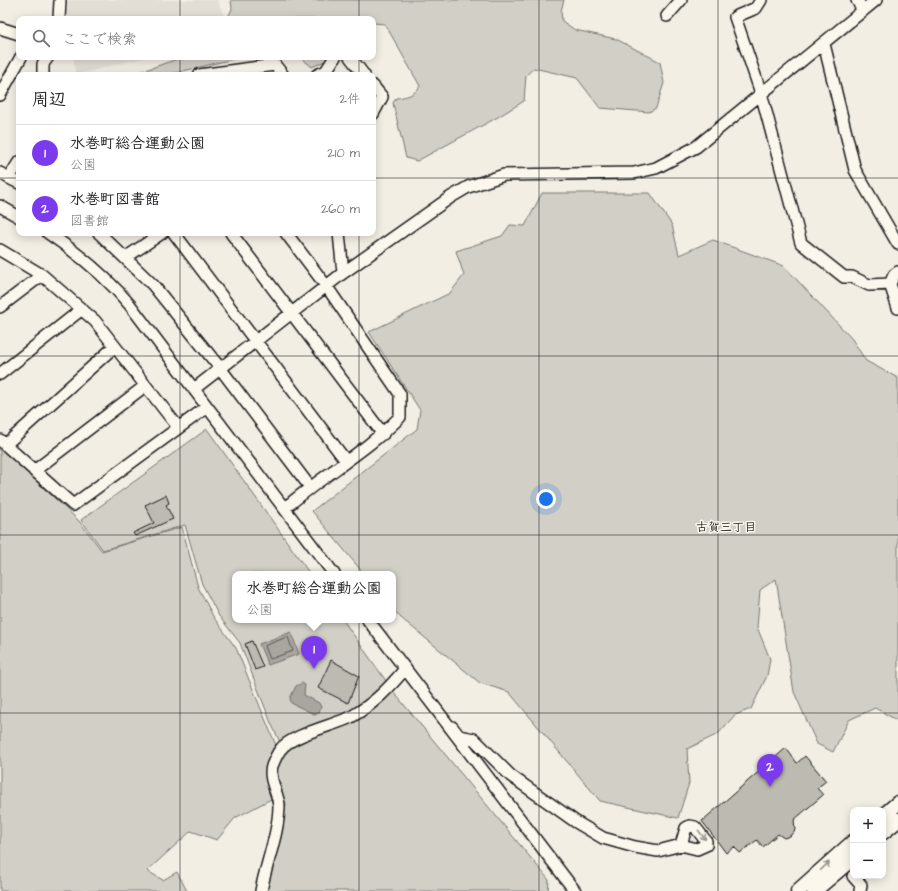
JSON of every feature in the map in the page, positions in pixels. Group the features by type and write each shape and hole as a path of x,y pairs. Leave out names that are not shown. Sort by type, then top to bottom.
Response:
{"main road":[{"path":"886,813 898,803"},
{"path":"886,830 898,820"},
{"path":"798,891 852,843"},
{"path":"814,891 850,870"}],"street":[{"path":"667,16 681,0"},
{"path":"761,0 756,8 735,17 761,93 801,243 844,277 852,277 869,285 890,284"},
{"path":"857,0 863,11"},
{"path":"194,389 291,313 327,287 343,273 451,197 468,187 504,175 634,173 656,168 696,147 876,0"},
{"path":"59,16 60,1"},
{"path":"0,28 16,33"},
{"path":"824,44 855,170 898,244"},
{"path":"0,95 19,60"},
{"path":"42,72 43,64 46,60"},
{"path":"324,72 333,60"},
{"path":"352,60 362,72"},
{"path":"229,72 275,66 280,72"},
{"path":"376,90 382,97 376,108"},
{"path":"16,165 4,175 16,181"},
{"path":"0,206 16,215"},
{"path":"52,236 89,262 111,282 332,571"},
{"path":"102,236 153,285 220,368 310,487"},
{"path":"125,258 158,236"},
{"path":"176,236 346,461"},
{"path":"233,236 383,434"},
{"path":"285,508 310,487 383,434 400,417 400,394 327,287 288,236"},
{"path":"339,236 343,273"},
{"path":"0,250 42,275 95,321 178,427"},
{"path":"898,272 894,275 890,284 898,308"},
{"path":"0,307 42,275"},
{"path":"0,374 82,309"},
{"path":"114,347 3,443 73,505 207,407"},
{"path":"34,471 145,386"},
{"path":"370,623 459,736 474,739 510,776 576,822 603,838 635,847 658,851 681,845"},
{"path":"260,891 275,832 279,804 274,787 272,768 280,748 318,729 350,717 380,698 405,669"},
{"path":"452,727 575,891"},
{"path":"857,879 861,885 860,891"}],"shaded area":[{"path":"68,0 217,0 225,16 67,16"},
{"path":"231,0 564,0 561,11 562,21 575,30 616,39 660,62 664,83 656,108 649,112 600,108 577,78 534,68 526,75 524,101 498,117 417,161 406,158 393,103 396,98 416,92 420,86 385,24 376,23 376,16 228,16 232,9"},
{"path":"74,60 134,60 88,72 76,72"},
{"path":"174,60 229,60 179,72 140,72"},
{"path":"304,60 327,60 312,67"},
{"path":"542,193 650,193 672,225 679,255 713,240 784,266 852,339 866,361 898,378 898,721 875,708 849,720 833,752 817,744 794,692 776,579 760,590 757,627 770,659 767,676 751,709 735,715 718,734 687,749 689,783 678,818 600,801 509,692 480,683 396,612 396,571 362,571 312,511 417,429 420,410 369,332 450,293 464,275 456,251 502,236 510,225 525,226"},
{"path":"207,429 308,571 232,571 232,623 345,623 396,695 549,880 548,891 267,891 286,804 279,786 277,767 285,753 271,723 240,643 219,616 202,584 185,525 103,550 81,520"},
{"path":"0,447 79,521 102,551 182,527 198,587 214,618 236,648 277,748 273,798 235,818 217,840 191,831 147,871 163,880 177,872 187,891 0,891"}],"water":[{"path":"291,632 299,654 268,665 259,644"},
{"path":"302,683 305,685 304,695 319,703 321,707 319,713 314,714 291,703 290,698 296,686"}],"building":[{"path":"166,495 169,503 166,505 173,519 135,536 133,533 154,523 145,505"},
{"path":"252,641 263,667 255,670 245,644"},
{"path":"331,660 359,676 348,703 318,688"},
{"path":"786,748 797,763 805,756 826,781 817,788 823,795 794,820 795,830 790,836 784,838 778,834 763,847 757,840 740,853 734,847 726,853 702,821"}],"place":[{"name":"水巻町総合運動公園","path":"314,669"},
{"name":"水巻町図書館","path":"770,787"}],"district":[{"name":"古賀三丁目","path":"726,527"}]}
